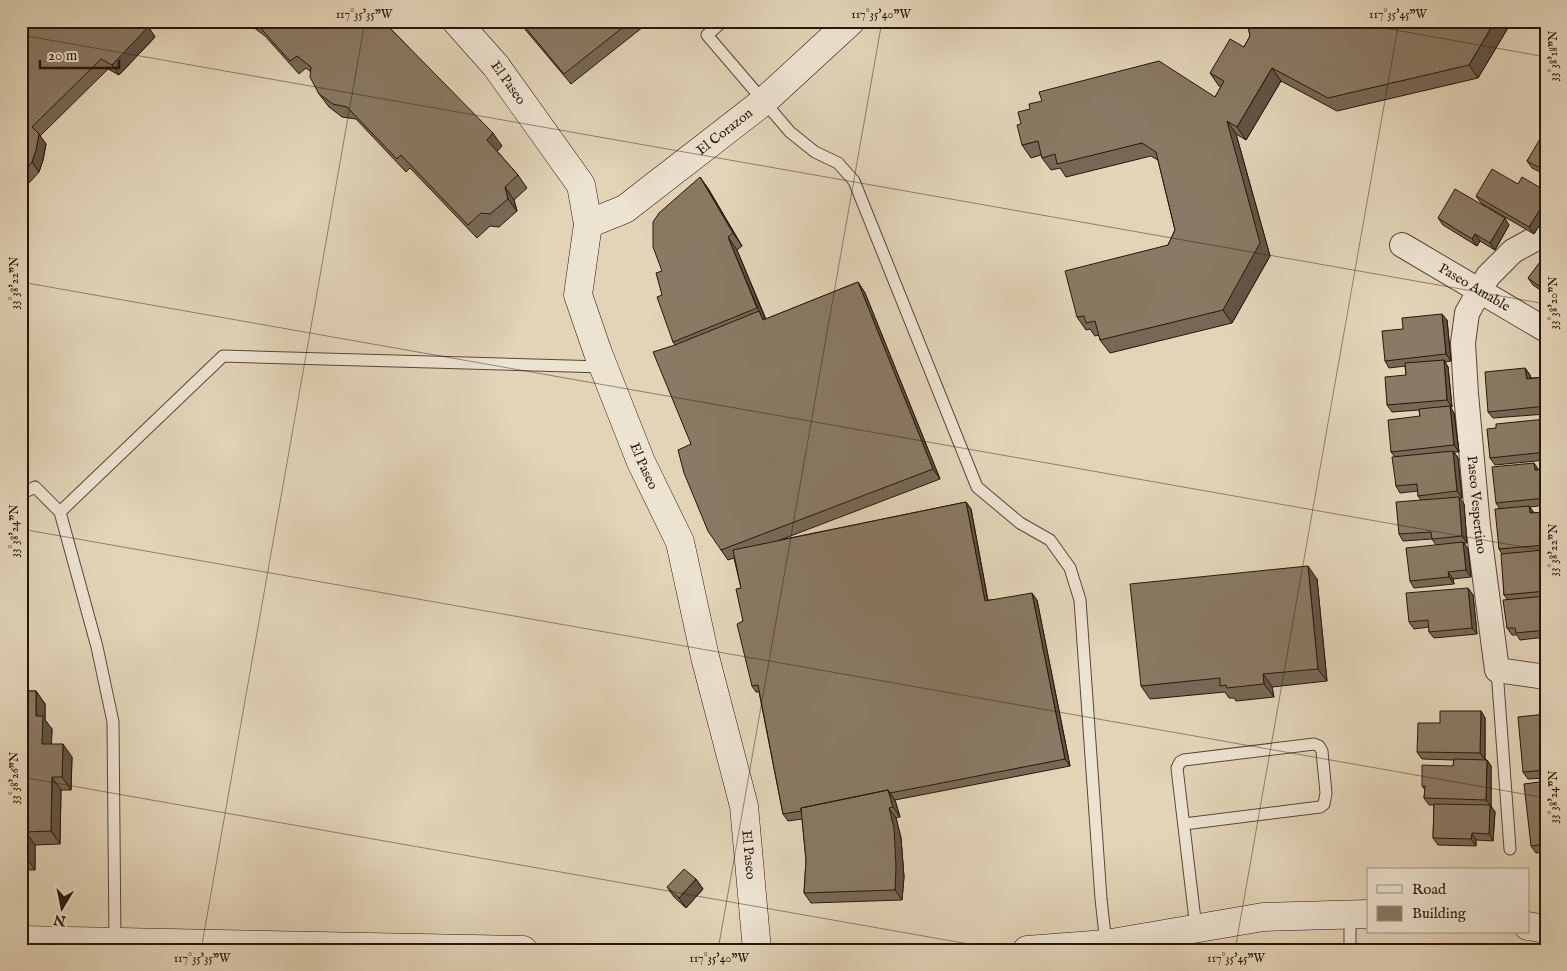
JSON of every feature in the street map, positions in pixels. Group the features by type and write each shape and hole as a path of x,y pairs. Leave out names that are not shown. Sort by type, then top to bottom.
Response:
{"street":[{"name":"El Paseo","path":"456,21 496,66 581,185 588,224 578,295 603,367 641,462 680,542 704,657 744,806 757,950"},
{"name":"El Corazon","path":"588,224 625,209 763,102 851,21"},
{"name":"Paseo Vespertino","path":"1497,670 1478,526 1463,343 1468,313 1488,276 1513,252 1546,233"},
{"name":"Paseo Amable","path":"1402,245 1546,330"},
{"path":"1497,670 1546,678"},
{"path":"1027,950 1106,944 1263,918 1359,914"},
{"path":"1530,926 1546,929"},
{"path":"21,940 523,950"}],"lane":[{"path":"723,21 707,35 790,132 815,152 838,163 854,181 977,487 1020,523 1050,540 1070,568 1080,600 1106,944"},
{"path":"60,512 223,356 603,367"},
{"path":"21,494 35,488 60,512 97,647 113,722 115,942"},
{"path":"1497,670 1510,849"},
{"path":"1184,824 1320,807 1324,804 1326,793 1322,751 1319,746 1314,744 1180,762 1177,768 1196,928"},
{"path":"1350,950 1359,914"}],"building":[{"path":"30,21 139,21 148,27 112,65 101,59 32,127 39,134 36,150 32,162 21,174 21,30"},
{"path":"257,21 383,21 493,133 487,140 518,175 505,187 508,199 490,214 481,213 468,225 401,155 397,159 347,107 333,104 319,94 310,77 311,67 297,56 290,61 256,23"},
{"path":"520,21 631,21 564,74"},
{"path":"1247,21 1495,21 1469,65 1328,98 1272,68 1237,127 1227,121 1260,243 1223,310 1100,340 1095,321 1086,323 1084,316 1077,317 1065,271 1168,245 1175,230 1156,152 1142,143 1057,164 1055,154 1042,158 1038,141 1022,145 1017,125 1021,124 1018,112 1030,109 1029,104 1042,101 1039,92 1159,61 1215,97 1224,81 1210,73 1230,39 1244,47 1250,36"},
{"path":"1544,132 1546,132 1546,171 1527,161"},
{"path":"1492,169 1518,184 1522,177 1546,191 1546,200 1529,227 1476,196"},
{"path":"700,177 733,233 728,237 757,308 673,342 657,297 662,295 656,273 662,271 653,247 653,222 659,213"},
{"path":"1455,189 1505,218 1490,243 1475,234 1472,239 1438,218"},
{"path":"1546,256 1546,291 1528,278"},
{"path":"858,282 933,469 721,550 708,531 684,473 678,450 691,444 653,352 759,311 763,320"},
{"path":"1442,314 1446,354 1385,361 1382,331 1403,329 1402,318"},
{"path":"1444,360 1447,400 1387,405 1385,377 1406,375 1405,363"},
{"path":"1525,368 1527,379 1546,377 1546,406 1488,412 1485,372"},
{"path":"1450,406 1454,445 1391,452 1388,420 1420,416 1419,409"},
{"path":"1546,419 1546,452 1490,458 1487,429 1496,428 1496,424"},
{"path":"1453,451 1457,491 1418,496 1417,484 1396,486 1392,457"},
{"path":"1534,463 1535,470 1546,469 1546,498 1496,503 1492,467"},
{"path":"1459,497 1462,536 1432,539 1431,532 1399,534 1396,502"},
{"path":"966,502 985,601 1032,593 1065,759 890,793 888,790 801,808 801,811 783,814 758,685 752,686 737,624 743,621 736,589 741,588 733,550"},
{"path":"1529,506 1530,513 1546,512 1546,545 1499,549 1495,509"},
{"path":"1463,542 1466,570 1448,572 1449,577 1410,581 1406,548"},
{"path":"1544,550 1546,591 1504,595 1501,554"},
{"path":"1308,566 1318,669 1263,674 1264,684 1227,688 1226,685 1220,686 1220,678 1141,686 1130,584"},
{"path":"1468,588 1472,628 1429,632 1428,620 1409,622 1406,593"},
{"path":"1546,596 1546,630 1516,633 1515,628 1507,628 1503,600"},
{"path":"21,691 36,691 36,716 43,716 42,744 63,744 62,777 52,777 51,831 26,832 26,857 21,857"},
{"path":"1440,711 1481,711 1480,753 1417,752 1418,723 1440,723"},
{"path":"1546,714 1546,770 1523,772 1518,717"},
{"path":"1454,759 1487,760 1486,800 1424,798 1425,786 1422,786 1422,765 1453,766"},
{"path":"1546,781 1546,844 1531,846 1524,784"},
{"path":"888,790 893,807 889,808 894,828 895,890 804,893 806,860 801,808"},
{"path":"1434,804 1490,805 1489,834 1472,833 1471,839 1433,838"},
{"path":"684,869 696,879 679,898 667,887"}]}
